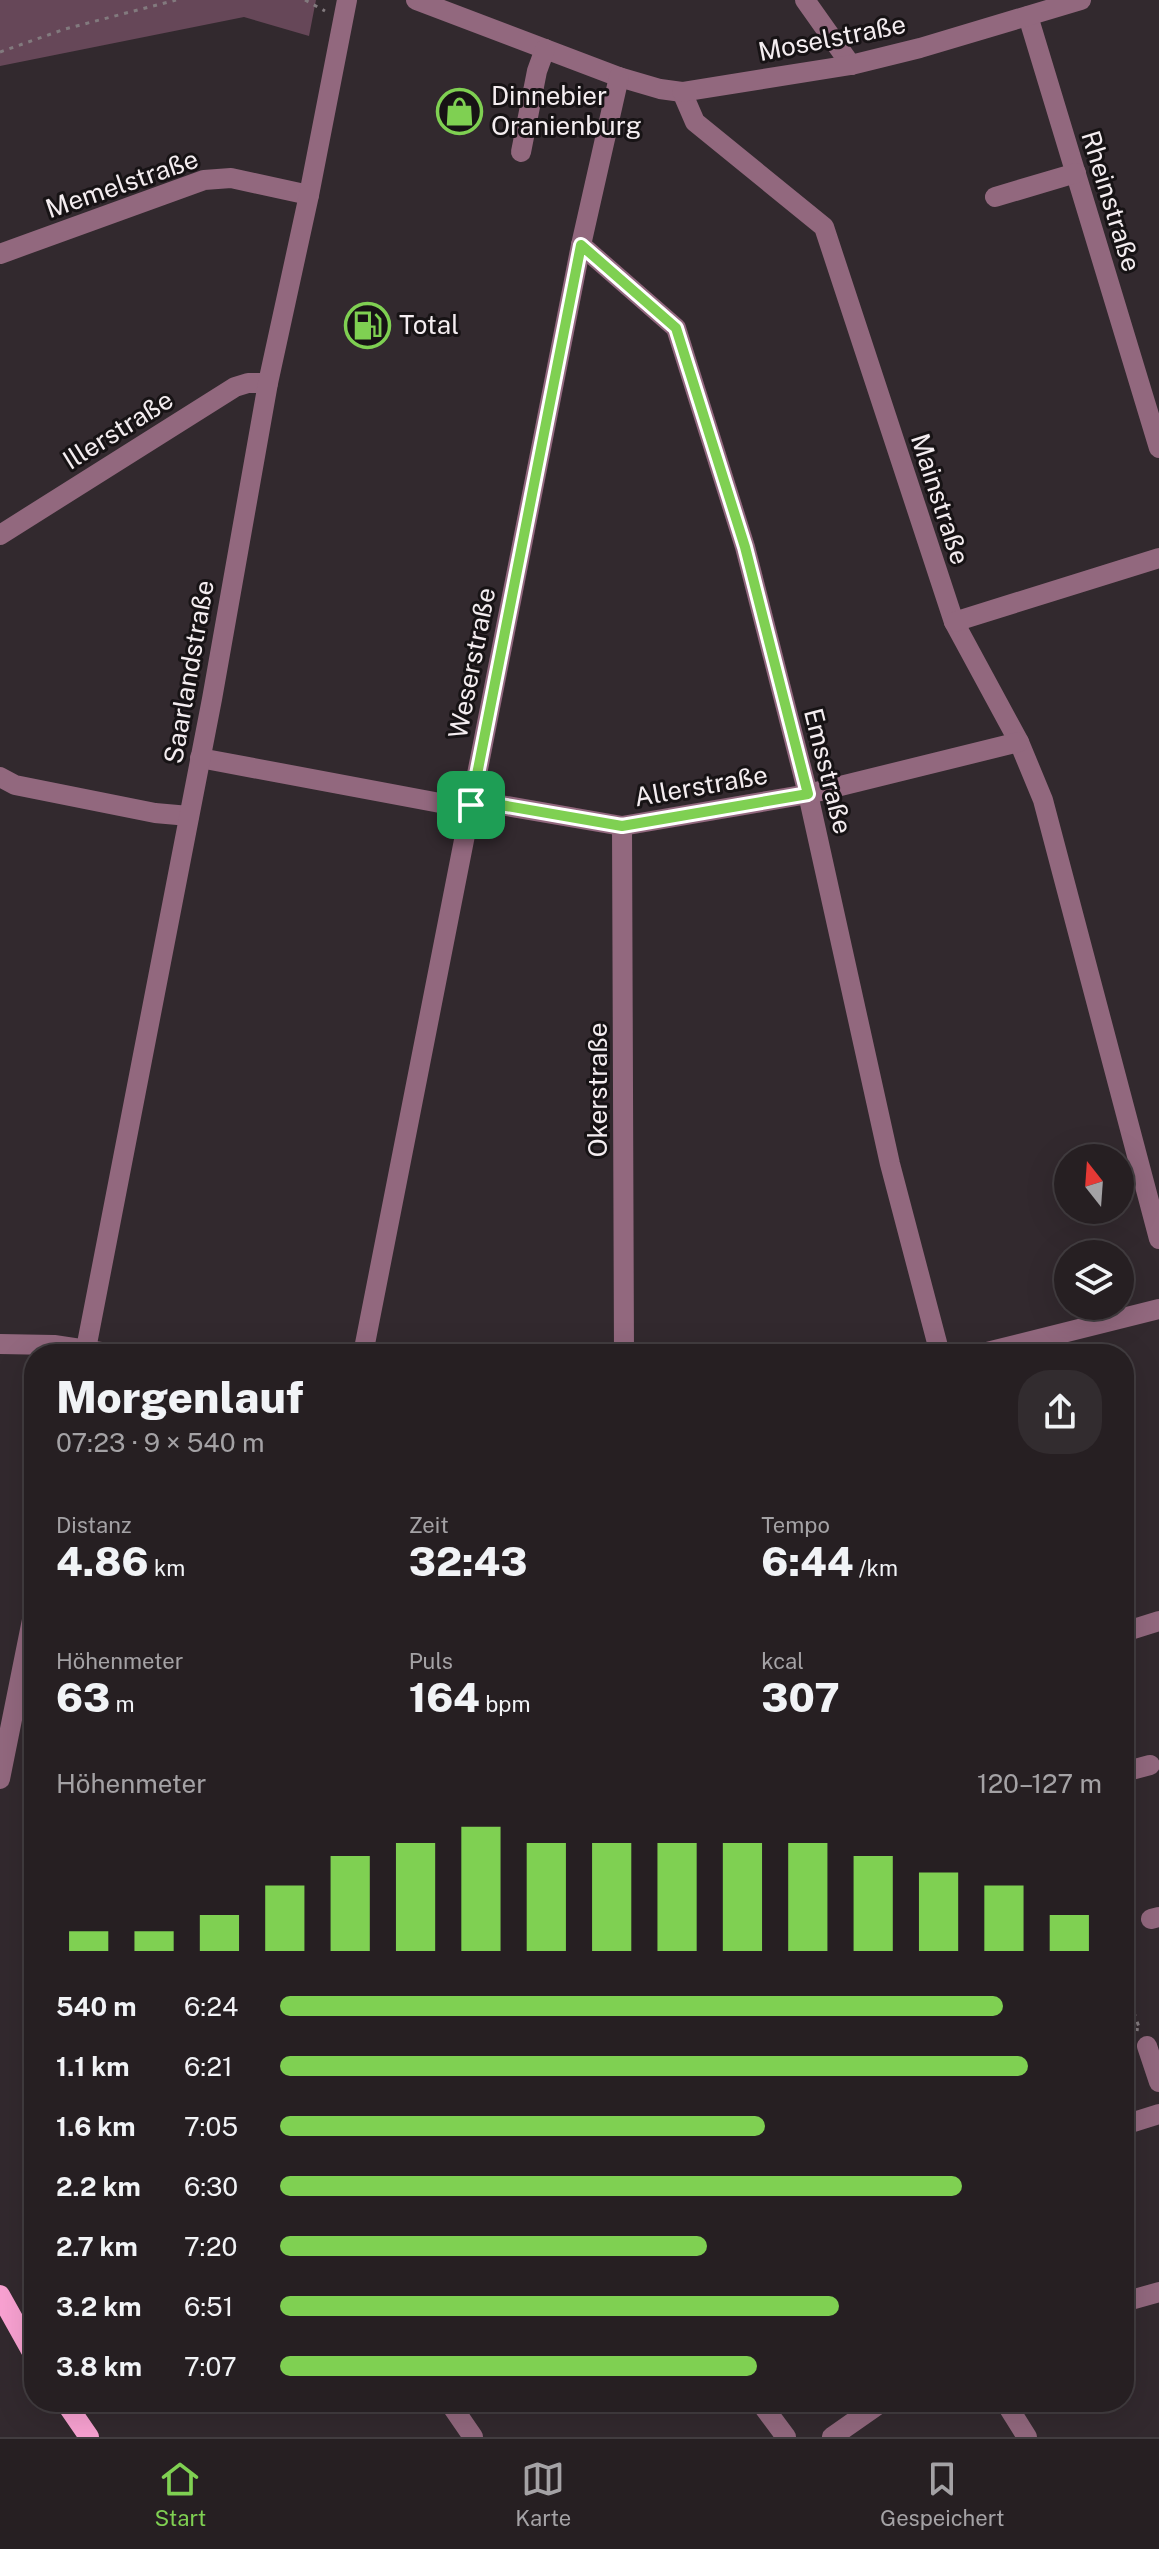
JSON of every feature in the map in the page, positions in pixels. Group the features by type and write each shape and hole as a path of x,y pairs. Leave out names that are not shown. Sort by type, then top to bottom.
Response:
{"main road":[{"path":"1,2298 24,2338"},
{"path":"72,2412 89,2437"}],"street":[{"name":"Saarlandstraße","path":"87,1344 200,758 268,383 347,0"},
{"path":"416,0 619,77 682,92"},
{"path":"805,0 851,65"},
{"name":"Moselstraße","path":"682,92 851,65 920,48 1081,0"},
{"name":"Rheinstraße","path":"1028,16 1159,448"},
{"path":"521,152 537,71 545,49"},
{"name":"Weserstraße","path":"365,1344 581,245 619,77"},
{"name":"Mainstraße","path":"682,92 695,122 824,227 954,622 1019,742 1043,800 1159,1239"},
{"path":"995,197 1076,173"},
{"name":"Memelstraße","path":"0,254 204,180 231,178 309,195"},
{"name":"Emsstraße","path":"581,245 676,328 745,547 808,794 890,1164 937,1344"},
{"name":"Illerstraße","path":"0,535 235,387 248,383 268,383"},
{"path":"954,622 1159,558"},
{"name":"Allerstraße","path":"200,758 440,803 495,804 622,826 808,794 1019,742"},
{"path":"0,777 15,785 155,813 189,816"},
{"name":"Okerstraße","path":"622,826 624,1344"},
{"path":"1019,1344 1159,1309"},
{"path":"0,1344 24,1346"},
{"path":"1134,1629 1159,1621"},
{"path":"0,1779 24,1660"},
{"path":"1134,1769 1150,1765"},
{"path":"1147,2046 1159,2082"},
{"path":"1134,2122 1159,2114"},
{"path":"1134,2299 1159,2292"},
{"path":"456,2412 473,2437"},
{"path":"767,2412 786,2437"},
{"path":"832,2437 868,2412"},
{"path":"1011,2412 1027,2437"}],"path":[{"path":"0,52 65,29 176,0"},
{"path":"1134,2013 1140,2030 1134,2029"}],"shaded area":[{"path":"0,0 316,0 309,36 244,17 0,66"}],"place":[{"name":"Dinnebier Oranienburg","path":"460,111"},
{"name":"Total","path":"368,325"}],"route":[{"path":"581,245 676,328 745,547 808,794 622,826 495,804 471,805 581,245"}]}
